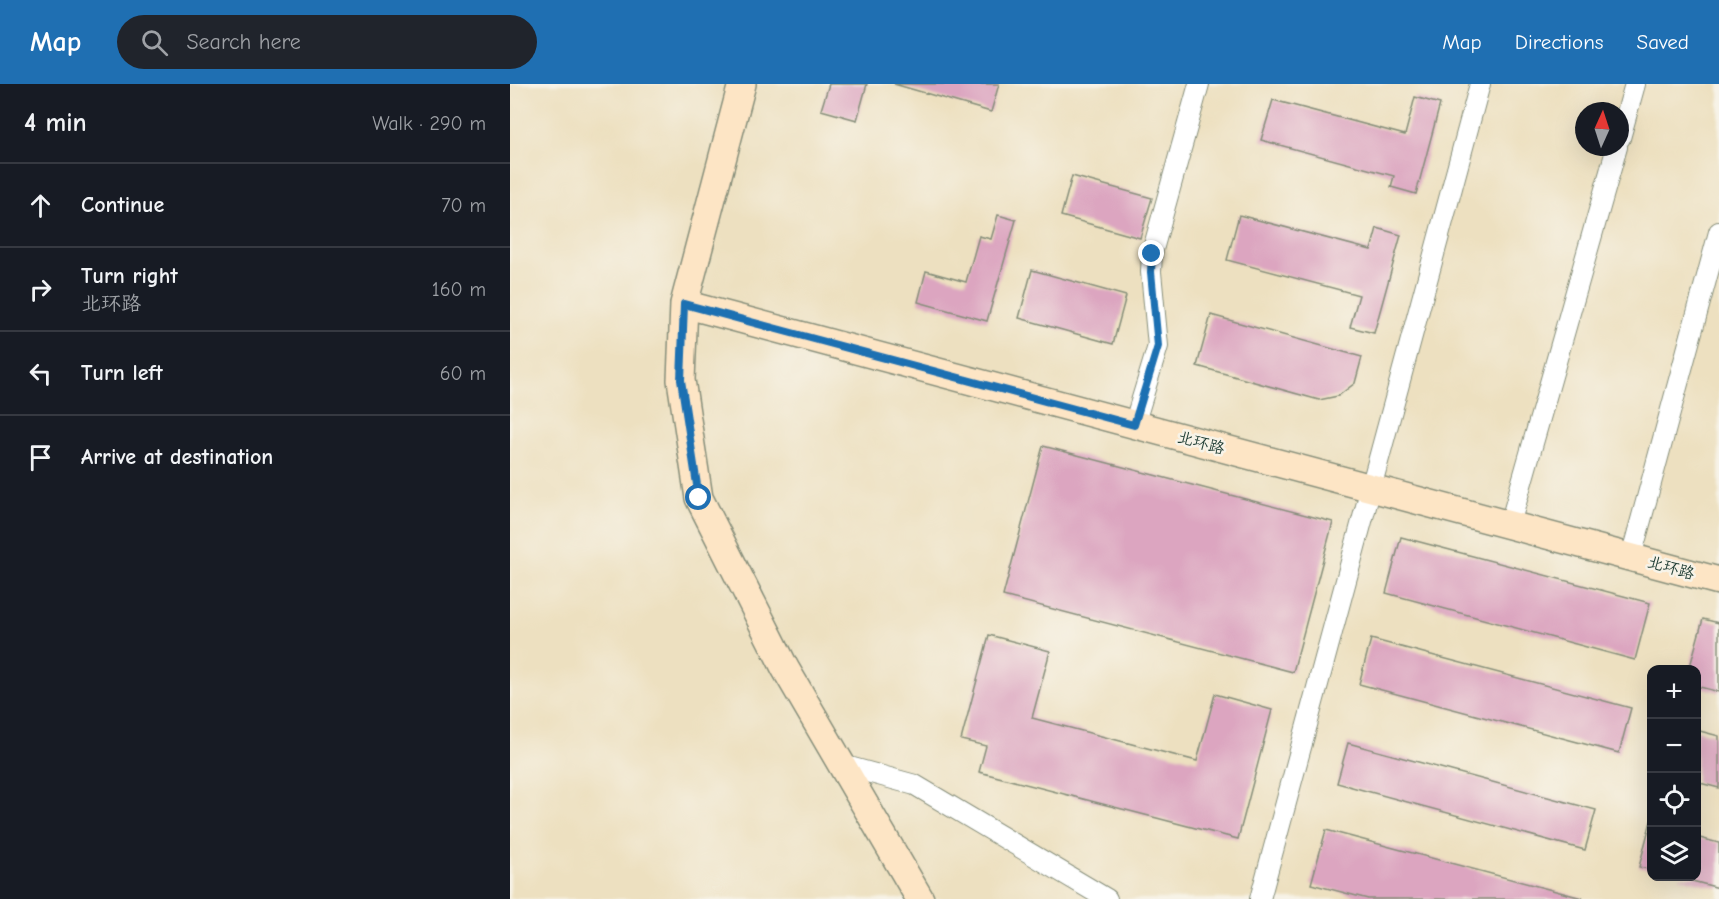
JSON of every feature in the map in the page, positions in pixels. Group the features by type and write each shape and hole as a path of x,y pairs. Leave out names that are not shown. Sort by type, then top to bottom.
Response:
{"street":[{"path":"742,84 684,304 681,380 699,498 785,668 920,899"},
{"path":"1134,425 1158,346 1151,272 1152,254 1199,84"},
{"path":"1260,899 1480,84"},
{"path":"1629,106 1635,84"},
{"path":"1510,524 1614,156"},
{"path":"1630,556 1719,232"},
{"name":"北环路","path":"684,304 1719,581"},
{"path":"842,765 915,786 1107,899"}],"building":[{"path":"829,84 867,84 857,120 821,110"},
{"path":"894,84 999,84 991,112"},
{"path":"1415,97 1440,104 1416,194 1391,187 1394,176 1261,140 1273,100 1405,135"},
{"path":"1072,176 1152,198 1140,238 1061,216"},
{"path":"998,215 1016,220 987,321 918,302 926,271 966,282 979,236 991,239"},
{"path":"1239,215 1371,250 1377,228 1401,235 1374,333 1350,327 1359,295 1227,260"},
{"path":"1032,270 1126,296 1113,344 1019,318"},
{"path":"1211,315 1362,357 1355,383 1338,396 1319,400 1197,366"},
{"path":"1043,446 1333,522 1293,672 1003,596"},
{"path":"1401,537 1650,603 1635,660 1386,593"},
{"path":"1703,619 1719,623 1719,692 1701,687 1701,665 1690,665"},
{"path":"989,635 1050,651 1032,718 1197,761 1215,694 1272,710 1238,839 979,772 986,746 961,740"},
{"path":"1371,639 1631,708 1619,753 1359,684"},
{"path":"1701,731 1719,736 1719,788 1701,783"},
{"path":"1348,743 1596,810 1585,850 1337,783"},
{"path":"1326,830 1582,898 1368,899 1311,884"},
{"path":"1647,836 1647,869 1639,867"},
{"path":"1701,838 1719,843 1719,888 1692,881 1701,881"}],"route":[{"path":"699,498 681,380 684,304 1134,425 1158,346 1151,272 1152,254"}]}
